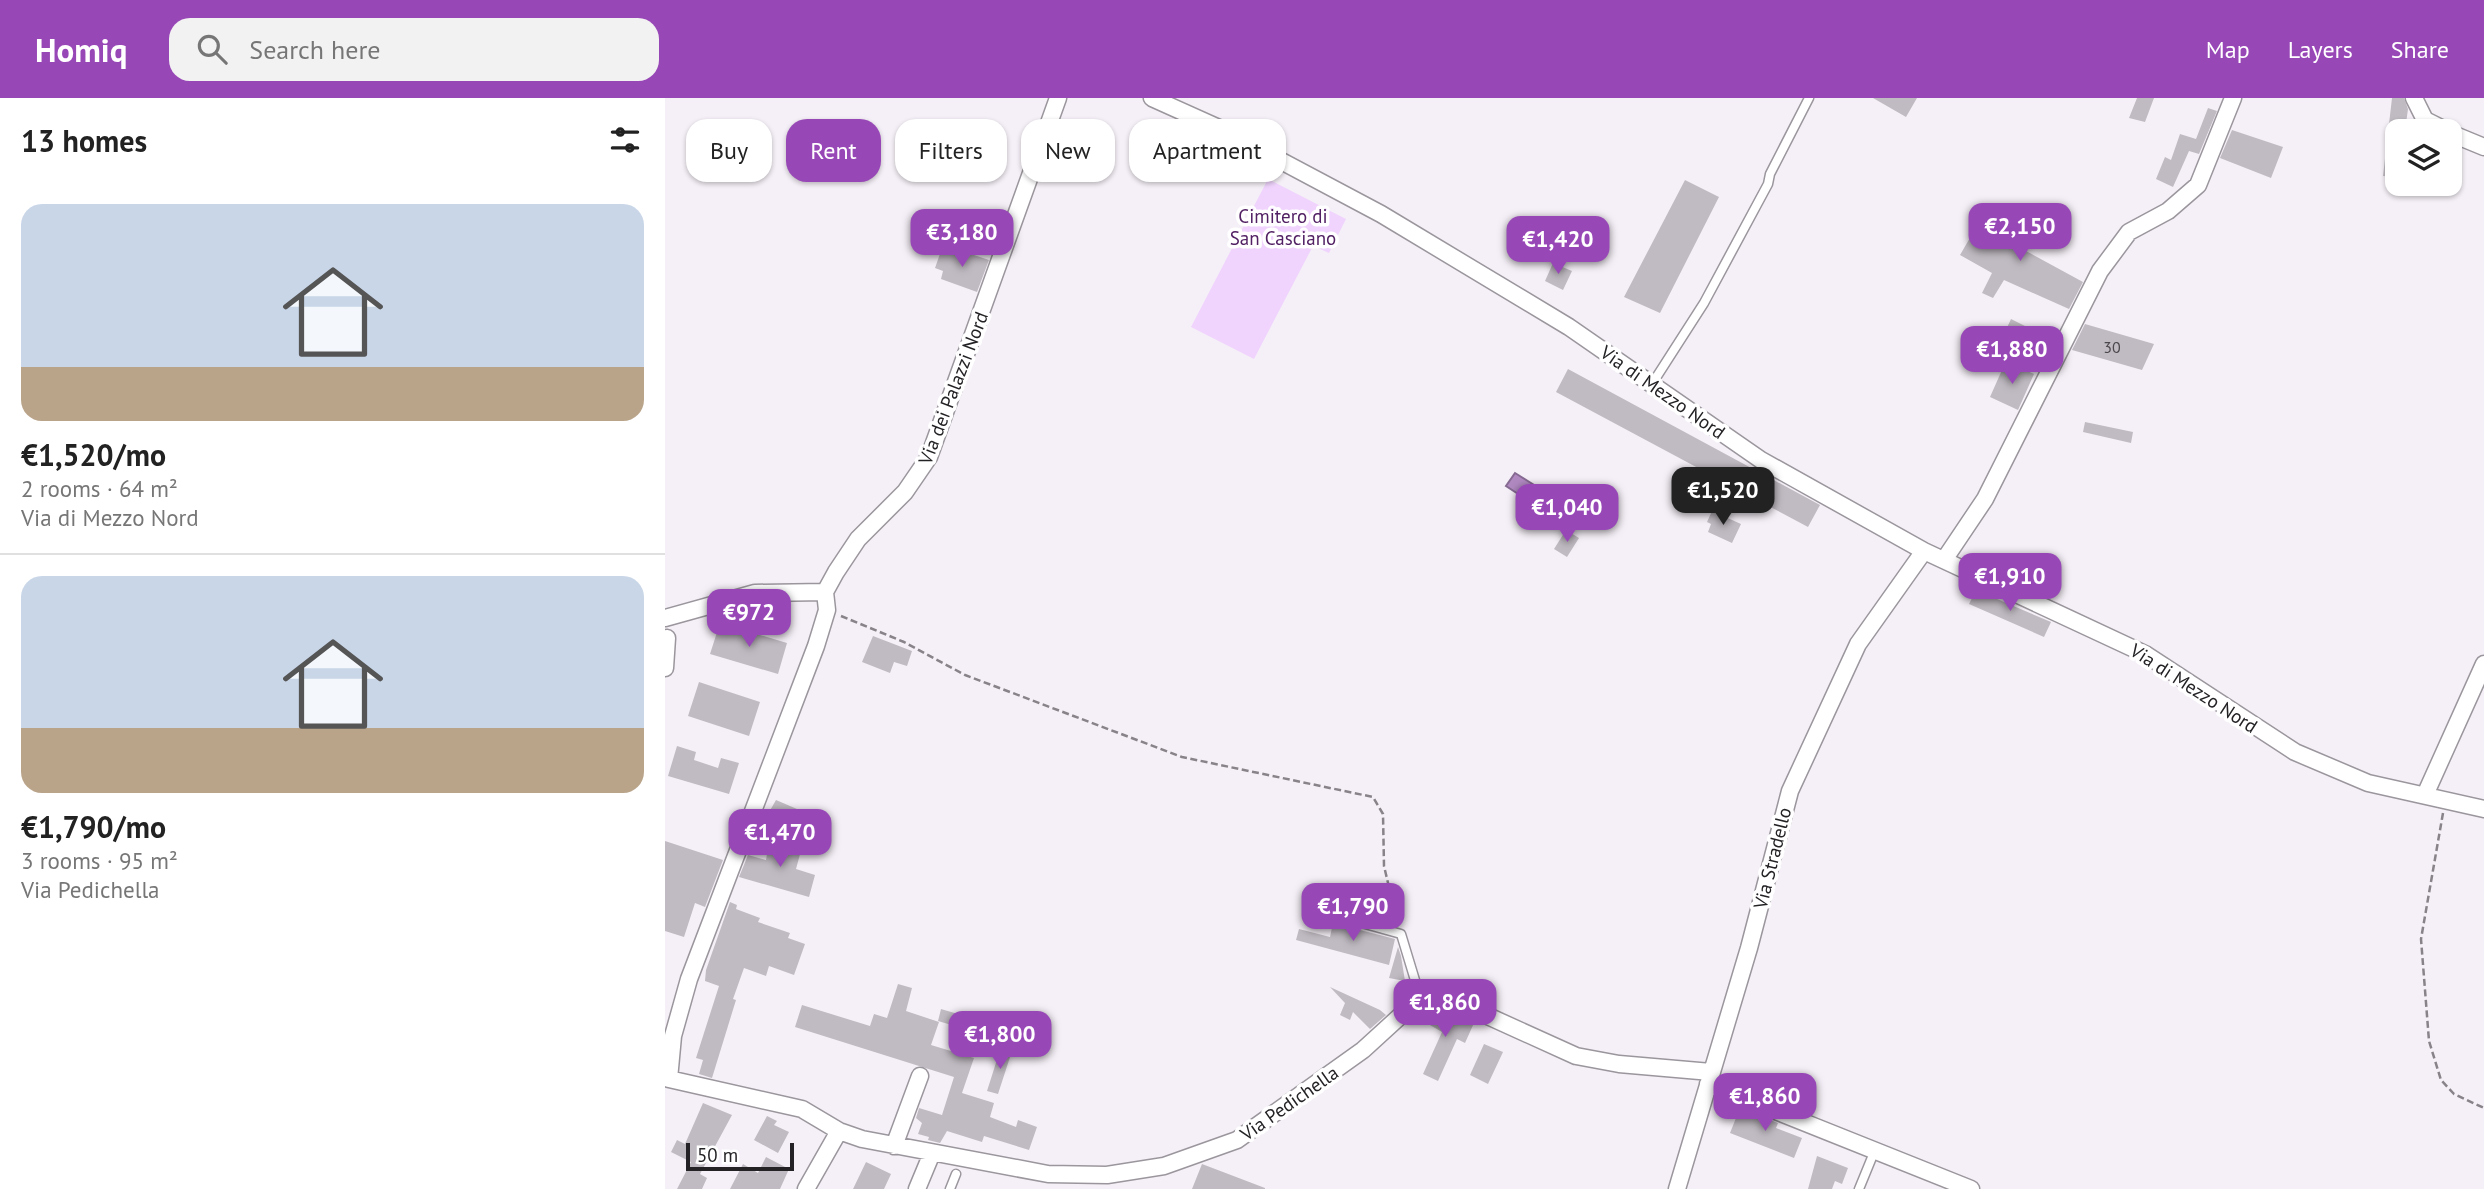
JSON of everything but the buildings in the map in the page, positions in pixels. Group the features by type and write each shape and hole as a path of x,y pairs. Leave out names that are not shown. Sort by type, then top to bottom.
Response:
{"street":[{"name":"Via dei Palazzi Nord","path":"825,592 852,547 905,492 929,457 1058,98"},
{"name":"Via di Mezzo Nord","path":"1152,98 1221,129 1392,220 1569,327 1761,460 1924,551 2145,654 2263,732 2311,760 2368,783 2484,809"},
{"path":"1944,560 1985,499 2100,271 2129,232 2168,211 2198,185 2233,98"},
{"path":"2414,98 2424,119"},
{"path":"2462,138 2484,147"},
{"name":"Via Stradello","path":"1677,1189 1749,948 1790,791 1858,644 1924,551"},
{"path":"665,618 748,594 825,592 827,610 774,757 702,941 673,1036 667,1079 802,1109 839,1131 806,1189"},
{"path":"665,668 667,638"},
{"path":"2425,796 2484,664"},
{"path":"1421,1000 1437,997 1459,1003 1576,1056 1710,1078 1971,1189"},
{"name":"Via Pedichella","path":"839,1131 894,1146 1023,1171 1070,1175 1121,1174 1186,1160 1237,1140 1290,1104 1363,1050 1421,1000"},
{"path":"894,1146 920,1076"},
{"path":"917,1189 932,1153"}],"lane":[{"path":"1652,384 1704,303 1768,184 1770,174 1809,98"},
{"path":"1347,919 1401,934 1421,1000"},
{"path":"1859,1189 1875,1150"},
{"path":"950,1189 956,1174"}],"path":[{"path":"827,610 904,642 965,675 1182,757 1373,797 1383,814 1384,866 1401,934"},
{"path":"2445,800 2421,939 2429,1041 2441,1080 2454,1094 2484,1108"}],"green space":[{"name":"Cimitero di San Casciano","path":"1266,182 1274,182 1346,219 1329,253 1313,246 1254,359 1191,327"}],"shaded area":[{"path":"1515,473 1550,495 1541,509 1506,486"}]}
